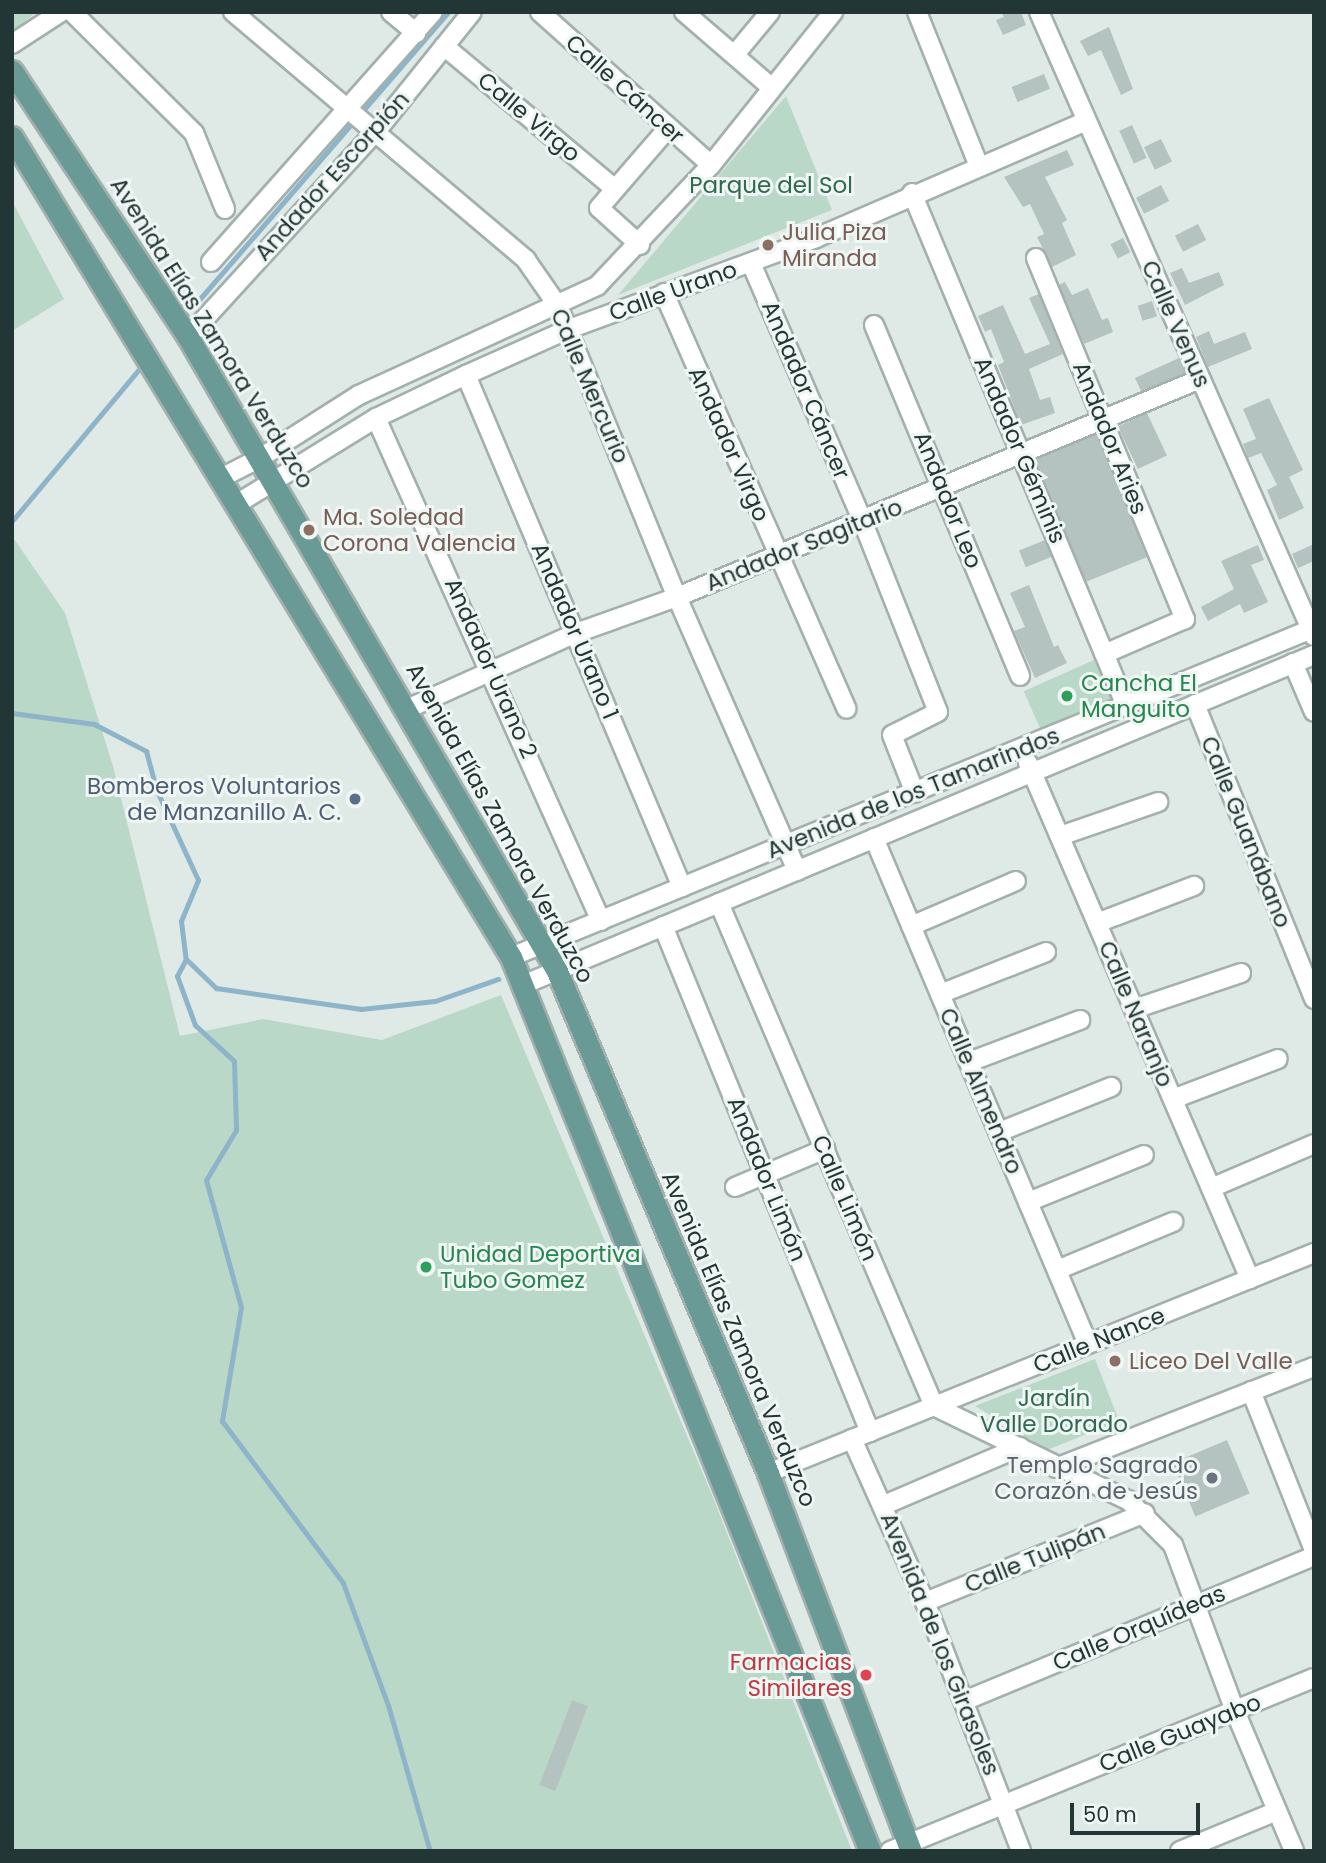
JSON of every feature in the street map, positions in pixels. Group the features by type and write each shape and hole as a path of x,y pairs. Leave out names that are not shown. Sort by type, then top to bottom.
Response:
{"main road":[{"name":"Avenida Elías Zamora Verduzco","path":"12,71 188,337 276,483 557,971 768,1473 904,1848"},
{"path":"12,137 525,984 870,1851"}],"street":[{"path":"12,44 61,12"},
{"path":"72,12 194,133 225,209"},
{"name":"Calle Mercurio","path":"233,12 526,260 558,306 677,597 797,871"},
{"path":"391,12 416,33"},
{"name":"Andador Escorpión","path":"211,261 350,111 433,12"},
{"name":"Andador Escorpión","path":"188,337 472,12"},
{"name":"Calle Cáncer","path":"540,12 711,165"},
{"path":"684,12 736,53 771,87"},
{"path":"736,53 770,12"},
{"name":"Calle Urano","path":"219,479 261,458 359,395 597,286 640,245 711,165 833,12"},
{"path":"917,12 979,166"},
{"name":"Calle Venus","path":"1039,12 1313,631"},
{"name":"Calle Virgo","path":"444,46 614,188"},
{"name":"Calle Urano","path":"235,505 276,483 376,418 466,375 569,329 751,263 1086,121"},
{"path":"640,245 599,208 668,128"},
{"name":"Andador Géminis","path":"912,193 1126,706"},
{"name":"Andador Aries","path":"1036,258 1185,619 1104,654"},
{"name":"Andador Cáncer","path":"751,263 862,520 938,712 892,736 915,793"},
{"name":"Andador Virgo","path":"664,293 847,709"},
{"name":"Andador Leo","path":"874,324 944,487 1020,676"},
{"name":"Andador Urano 1","path":"466,375 682,887"},
{"name":"Andador Sagitario","path":"407,709 576,633 677,597 1200,379"},
{"name":"Andador Urano 2","path":"376,418 493,670 601,921"},
{"name":"Avenida de los Tamarindos","path":"511,957 1313,631"},
{"path":"525,984 1314,655"},
{"path":"1293,663 1314,712"},
{"name":"Calle Guanábano","path":"1195,704 1305,954 1314,999"},
{"name":"Calle Naranjo","path":"1023,750 1250,1279"},
{"path":"1060,836 1158,802"},
{"name":"Calle Almendro","path":"874,838 1088,1344"},
{"path":"911,926 1016,881"},
{"path":"1097,923 1194,886"},
{"name":"Calle Limón","path":"719,903 934,1406"},
{"name":"Andador Limón","path":"663,926 870,1432"},
{"path":"940,994 1046,952"},
{"path":"1134,1009 1241,973"},
{"path":"969,1062 1080,1020"},
{"path":"1173,1100 1278,1059"},
{"path":"999,1132 1111,1087"},
{"path":"1211,1188 1314,1144"},
{"path":"734,1187 825,1149"},
{"path":"1028,1202 1144,1155"},
{"path":"1057,1270 1173,1222"},
{"name":"Calle Nance","path":"768,1473 1314,1253"},
{"path":"1056,1468 1314,1367"},
{"path":"1251,1391 1314,1550"},
{"path":"934,1406 1020,1447 1056,1468 1128,1500 1145,1513 1173,1545 1235,1711 1294,1851"},
{"name":"Avenida de los Girasoles","path":"852,1439 884,1505 925,1602 1021,1851"},
{"path":"884,1505 1020,1447"},
{"name":"Calle Tulipán","path":"925,1602 1145,1513"},
{"name":"Calle Orquídeas","path":"964,1700 1314,1556"},
{"name":"Calle Guayabo","path":"904,1848 1004,1804 1314,1678"},
{"path":"1180,1851 1278,1811"}],"green space":[{"path":"12,12 36,12 13,32"},
{"name":"Parque del Sol","path":"786,96 832,210 618,295"},
{"path":"12,201 64,299 12,331"},
{"path":"12,536 65,613 113,766 180,1036 263,1019 382,1040 501,995 712,1495 852,1851 12,1851"},
{"name":"Cancha El Manguito","path":"1094,660 1112,700 1042,732 1024,691"},
{"name":"Jardín Valle Dorado","path":"1095,1359 1119,1421 1047,1450 975,1406"}],"building":[{"path":"1001,12 1021,12 1026,25 1003,35 996,20 1004,17"},
{"path":"1109,27 1133,89 1121,95 1101,50 1088,56 1080,41"},
{"path":"1044,74 1050,89 1018,102 1012,87"},
{"path":"1132,125 1147,158 1134,164 1119,131"},
{"path":"1161,139 1172,161 1155,170 1144,147"},
{"path":"1067,150 1074,165 1045,177 1067,220 1062,223 1076,255 1052,267 1037,237 1044,234 1030,204 1023,207 1004,177"},
{"path":"1161,185 1169,201 1144,214 1136,198"},
{"path":"1198,224 1206,240 1183,252 1175,236"},
{"path":"1123,238 1130,252 1118,259 1111,244"},
{"path":"1182,268 1189,283 1219,272 1224,285 1185,305 1170,273"},
{"path":"1065,282 1072,295 1088,288 1102,320 1108,318 1113,332 1084,344 1059,285"},
{"path":"1039,294 1063,354 1029,369 1040,400 1050,397 1055,413 1021,425 998,365 1004,362 991,329 985,332 978,316 1003,305 1025,354 1050,344 1029,298"},
{"path":"1152,301 1157,316 1143,321 1138,306"},
{"path":"1209,331 1214,344 1245,332 1252,349 1208,367 1196,337"},
{"path":"1179,358 1186,373 1141,391 1135,378"},
{"path":"1269,398 1303,470 1289,477 1304,508 1279,520 1267,490 1277,485 1261,453 1248,458 1243,444 1256,439 1243,409"},
{"path":"1147,413 1167,456 1138,469 1118,427"},
{"path":"1097,434 1147,557 1086,582 1036,459"},
{"path":"1045,540 1052,557 1026,567 1019,550"},
{"path":"1314,544 1314,561 1298,568 1292,554"},
{"path":"1258,545 1264,560 1251,565 1268,602 1244,613 1240,604 1208,621 1201,607 1234,589 1221,561"},
{"path":"1029,585 1054,647 1058,645 1067,663 1035,678 1014,631 1025,627 1010,593"},
{"name":"Templo Sagrado Corazón de Jesús","path":"1227,1440 1250,1493 1195,1516 1173,1463"},
{"path":"572,1700 588,1706 555,1791 539,1785"}],"waterway":[{"path":"191,309 448,12"},
{"path":"12,521 140,368"},
{"path":"12,713 94,724 146,751 156,789 198,880 181,921 186,959 216,988 361,1009 435,1001 498,979"},
{"path":"186,959 177,976 195,1025 234,1061 236,1130 206,1180 241,1307 222,1421 343,1583 388,1705 430,1851"}],"place":[{"name":"Julia Piza Miranda","path":"768,245"},
{"name":"Ma. Soledad Corona Valencia","path":"309,530"},
{"name":"Cancha El Manguito","path":"1067,696"},
{"name":"Bomberos Voluntarios de Manzanillo A. C.","path":"355,799"},
{"name":"Unidad Deportiva Tubo Gomez","path":"426,1267"},
{"name":"Liceo Del Valle","path":"1115,1361"},
{"name":"Templo Sagrado Corazón de Jesús","path":"1212,1478"},
{"name":"Farmacias Similares","path":"866,1675"}]}
